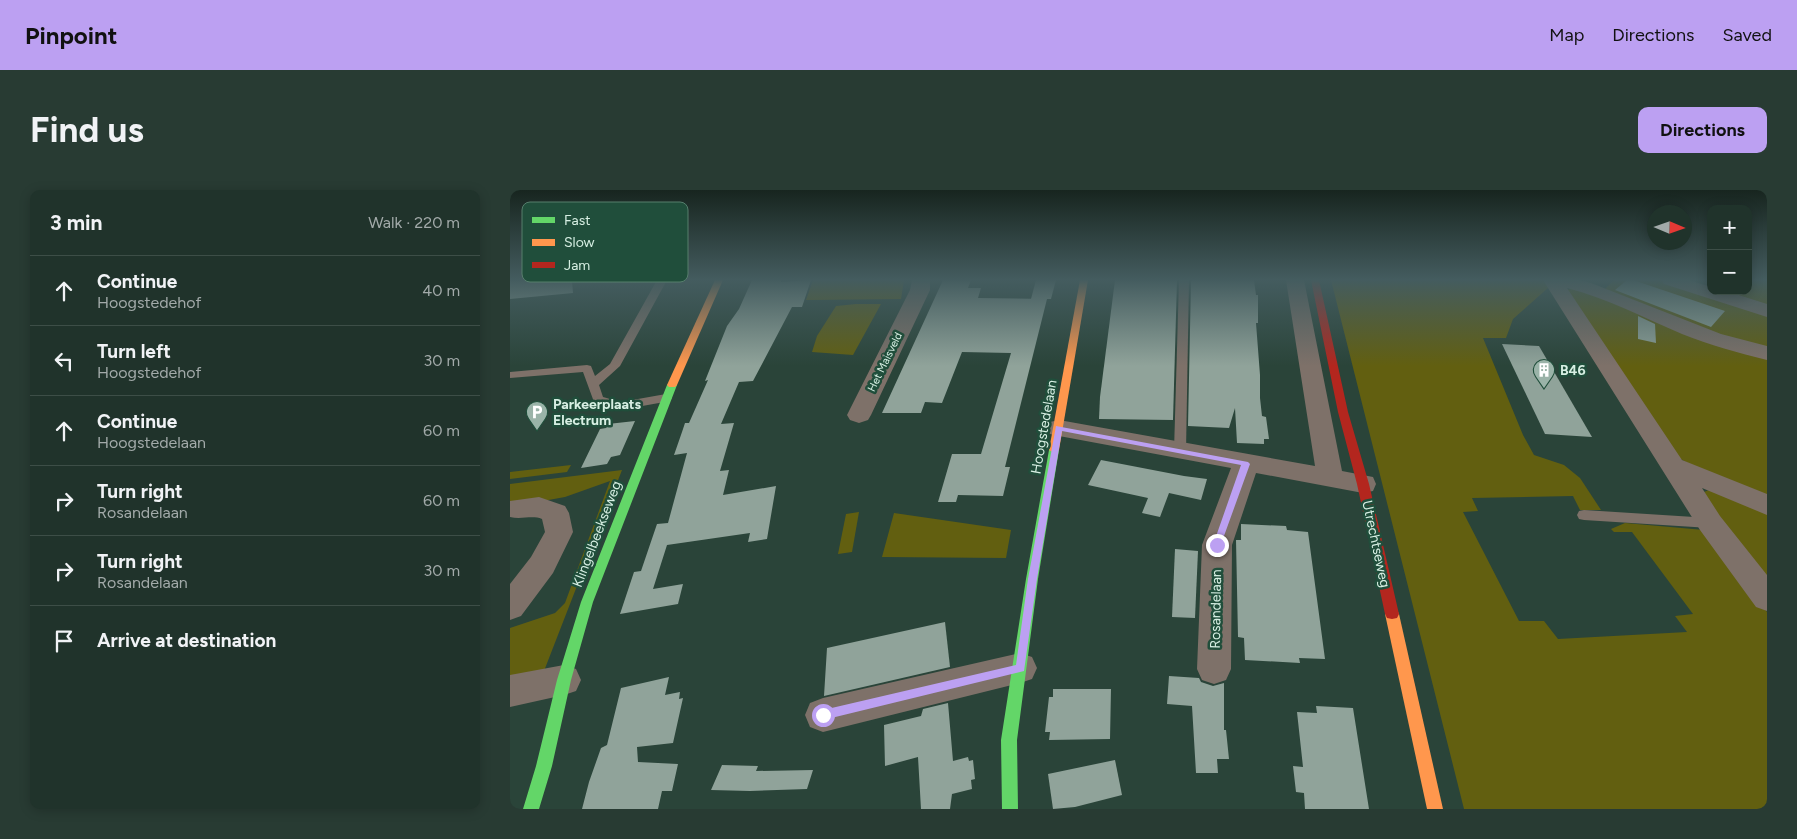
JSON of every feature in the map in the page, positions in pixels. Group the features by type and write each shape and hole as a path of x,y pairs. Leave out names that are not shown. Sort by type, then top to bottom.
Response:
{"street":[{"name":"Klingelbeekseweg","path":"531,809 564,680 587,602 666,398 706,309"},
{"name":"Het Maisveld","path":"859,415 911,309"},
{"name":"Hoogstedelaan","path":"1010,809 1009,740 1032,579 1079,309"},
{"path":"1300,309 1330,479"},
{"name":"Utrechtseweg","path":"1321,309 1343,412 1363,484 1435,809"},
{"path":"1571,309 1710,523 1767,598"},
{"path":"1649,309 1705,336 1738,347 1767,353"},
{"path":"1059,428 1246,464 1363,484"},
{"name":"Rosandelaan","path":"1214,669 1217,545 1246,464"},
{"path":"1673,466 1767,505"},
{"path":"510,607 542,565 559,532 556,513 539,507 518,510"},
{"path":"823,715 1020,668"},
{"path":"510,691 564,680"}],"lane":[{"path":"593,384 614,366 646,309"},
{"path":"1180,451 1183,309"},
{"path":"510,375 587,368 598,400 620,406 666,398"},
{"path":"1584,515 1710,523"}],"shaded area":[{"path":"834,309 878,309 853,355 812,352 817,336"},
{"path":"1338,309 1524,309 1513,319 1506,338 1483,338 1523,435 1534,455 1564,465 1580,478 1601,510 1580,510 1573,496 1472,498 1478,511 1463,512 1519,621 1544,621 1558,639 1687,632 1675,616 1693,614 1632,532 1614,532 1611,529 1625,523 1704,530 1767,612 1767,809 1464,809"},
{"path":"1578,309 1637,309 1767,355 1767,501 1706,474 1674,455"},
{"path":"1652,309 1751,309 1767,314 1767,350 1755,349"},
{"path":"571,465 567,472 510,479 510,472"},
{"path":"622,470 544,671 510,677 510,628 555,613 565,603 610,481 565,497 510,507 510,484"},
{"path":"1709,490 1767,510 1767,585 1723,527 1704,492"},
{"path":"859,512 852,552 838,554 846,514"},
{"path":"894,513 1011,530 1006,558 882,557"}],"building":[{"path":"739,309 791,309 753,381 739,382 721,424 734,423 720,471 729,470 723,495 776,486 767,539 748,542 750,533 667,545 653,589 683,584 678,604 620,614 634,572 641,571 657,524 668,523 687,453 674,455 685,423 689,423 708,380 705,381 727,326"},
{"path":"930,309 1045,309 1005,467 1010,467 1003,496 958,495 956,502 938,502 952,454 981,454 1011,353 962,352 942,403 925,402 921,413 882,413"},
{"path":"1111,309 1176,309 1173,420 1099,419"},
{"path":"1190,309 1258,309 1258,323 1256,323 1260,398 1262,416 1266,417 1269,439 1264,439 1264,444 1237,443 1235,408 1229,428 1188,426"},
{"path":"1664,309 1719,309 1725,311 1711,327"},
{"path":"1638,316 1655,324 1656,343 1638,339"},
{"name":"B46","path":"1502,344 1539,346 1592,437 1545,434"},
{"path":"635,421 620,455 611,457 607,464 581,468 600,429 606,428 608,424"},
{"path":"1101,460 1207,479 1201,500 1169,493 1160,517 1142,513 1148,498 1088,485"},
{"path":"1241,524 1286,526 1287,530 1308,532 1325,659 1299,658 1300,663 1245,660 1244,638 1238,637 1236,540 1241,540"},
{"path":"1175,549 1198,551 1195,618 1172,617"},
{"path":"945,622 950,667 824,696 827,648"},
{"path":"1169,676 1199,678 1201,682 1213,686 1224,683 1224,730 1226,730 1229,759 1217,759 1218,773 1196,773 1192,706 1167,704"},
{"path":"669,677 665,695 680,692 679,699 683,698 673,743 637,747 638,762 678,764 672,791 662,791 658,809 582,809 601,748 607,745 621,688"},
{"path":"1053,689 1111,689 1110,739 1049,740 1050,732 1045,732 1049,697 1053,697"},
{"path":"948,703 953,761 968,757 969,761 973,760 975,779 971,780 972,789 952,794 950,809 921,809 918,757 885,766 884,725 921,716 923,709"},
{"path":"1316,706 1353,708 1369,809 1305,809 1304,793 1296,792 1293,766 1303,767 1297,712 1317,713"},
{"path":"1115,760 1122,795 1075,807 1053,809 1048,774"},
{"path":"722,765 758,766 756,771 813,770 807,789 711,790"}],"traffic: fast":[{"path":"531,809 544,766 564,680 587,602 672,385"},
{"path":"1010,809 1009,740 1032,579 1054,450"}],"traffic: slow":[{"path":"672,385 706,309"},
{"path":"1054,450 1079,309"},
{"path":"1392,614 1435,809"}],"traffic: jam":[{"path":"1321,309 1343,412 1363,484 1392,614"}],"place":[{"name":"B46","path":"1544,389"},
{"name":"Parkeerplaats Electrum","path":"537,431"}],"route":[{"path":"823,715 1020,668 1032,579 1059,428 1246,464 1217,545"}]}
